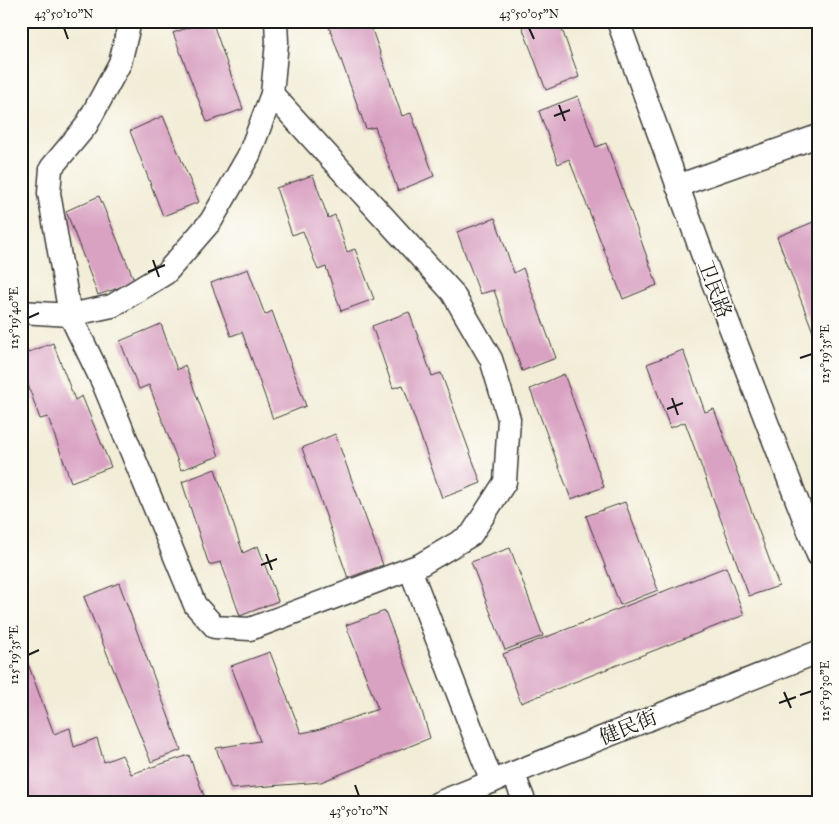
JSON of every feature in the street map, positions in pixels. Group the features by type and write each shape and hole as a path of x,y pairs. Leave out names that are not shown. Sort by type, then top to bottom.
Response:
{"street":[{"path":"130,21 120,63 86,126 51,168 49,193 70,315 103,383 195,605 215,627 250,629 420,565 471,535 505,482 509,419 491,358 452,292 272,94"},
{"path":"21,312 70,315 112,306 166,273 211,221 249,155 272,94 277,42 276,21"},
{"name":"卫民路","path":"618,21 710,276 818,556"},
{"path":"677,186 818,136"},
{"path":"410,569 492,782"},
{"name":"健民街","path":"438,803 463,798 513,773 818,652"},
{"path":"513,773 525,803"}],"building":[{"path":"206,21 212,21 243,109 207,122 173,33"},
{"path":"327,21 369,21 402,116 411,113 434,176 398,191 375,127 366,129"},
{"path":"520,21 559,21 579,77 546,90"},
{"path":"578,96 596,147 606,143 657,285 623,299 569,159 558,164 539,111"},
{"path":"163,116 199,202 163,216 130,131"},
{"path":"313,175 328,218 335,215 347,252 355,249 374,299 341,311 326,267 318,270 303,231 292,235 276,188"},
{"path":"99,196 135,282 98,295 66,211"},
{"path":"495,218 514,273 523,268 556,358 522,371 494,290 480,294 457,232"},
{"path":"818,220 818,345 777,237"},
{"path":"248,269 265,315 272,311 306,406 273,419 242,332 231,336 211,283"},
{"path":"409,312 432,376 441,373 481,483 442,498 403,385 393,388 372,326"},
{"path":"161,324 177,370 185,365 219,456 181,470 149,385 139,389 120,341"},
{"path":"53,343 75,400 82,396 111,467 71,482 48,417 40,419 21,365 21,355"},
{"path":"683,350 705,412 714,409 779,586 749,596 685,422 670,428 647,364"},
{"path":"564,374 604,487 571,499 530,389"},
{"path":"335,434 383,565 348,578 302,448"},
{"path":"215,469 243,553 258,546 278,601 240,616 221,562 209,565 182,482"},
{"path":"625,502 658,590 620,605 586,516"},
{"path":"510,548 543,636 505,650 471,562"},
{"path":"726,567 744,615 521,703 503,654"},
{"path":"119,583 181,750 151,762 84,597"},
{"path":"385,611 417,695 430,738 321,782 231,789 216,748 260,741 231,666 270,652 301,733 317,730 378,709 346,625"},
{"path":"21,645 54,734 70,728 74,747 97,738 104,762 122,755 131,774 189,755 204,796 185,803 21,803 21,747 24,746 21,739"}]}
